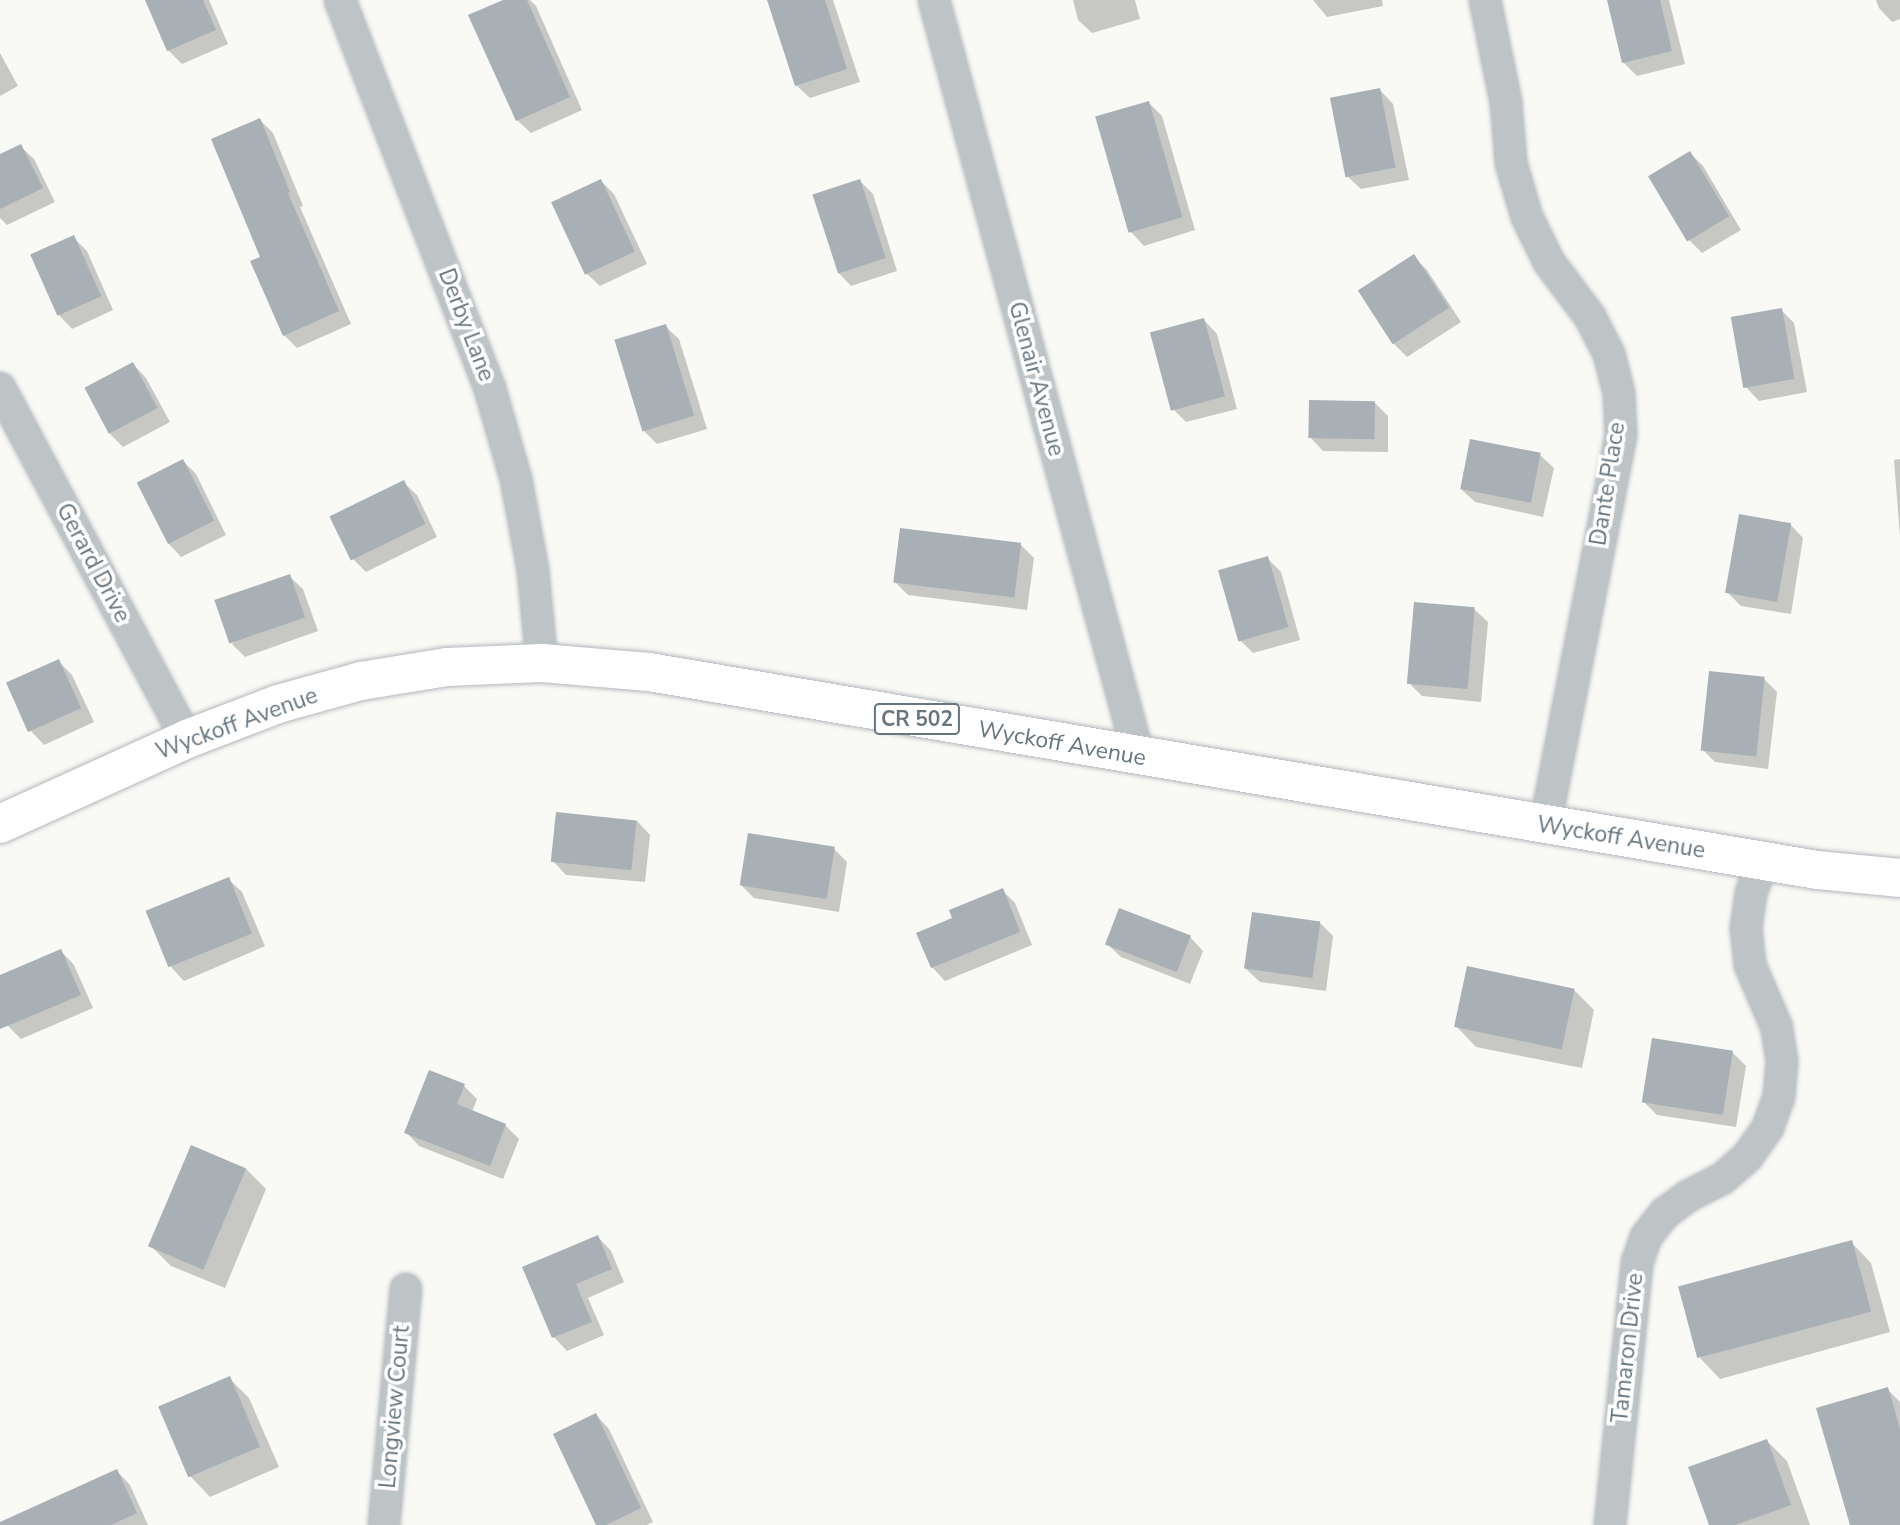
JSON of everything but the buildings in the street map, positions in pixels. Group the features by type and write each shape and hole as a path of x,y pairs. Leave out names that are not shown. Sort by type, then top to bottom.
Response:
{"main road":[{"name":"Wyckoff Avenue","path":"0,824 187,739 278,704 361,681 447,667 542,663 649,672 1763,862 1900,878"}],"street":[{"name":"Derby Lane","path":"340,0 490,389 516,479 533,570 542,663"},
{"name":"Glenair Avenue","path":"934,0 1139,757"},
{"name":"Dante Place","path":"1485,0 1506,102 1511,163 1527,217 1549,262 1590,317 1609,355 1619,393 1621,435 1545,825"},
{"name":"Gerard Drive","path":"0,388 187,739"},
{"name":"Tamaron Drive","path":"1610,1525 1637,1263 1646,1237 1665,1213 1688,1196 1723,1178 1748,1156 1768,1127 1779,1096 1782,1061 1777,1028 1750,965 1746,929 1751,893 1763,862"},
{"name":"Longview Court","path":"384,1525 406,1289"}]}
